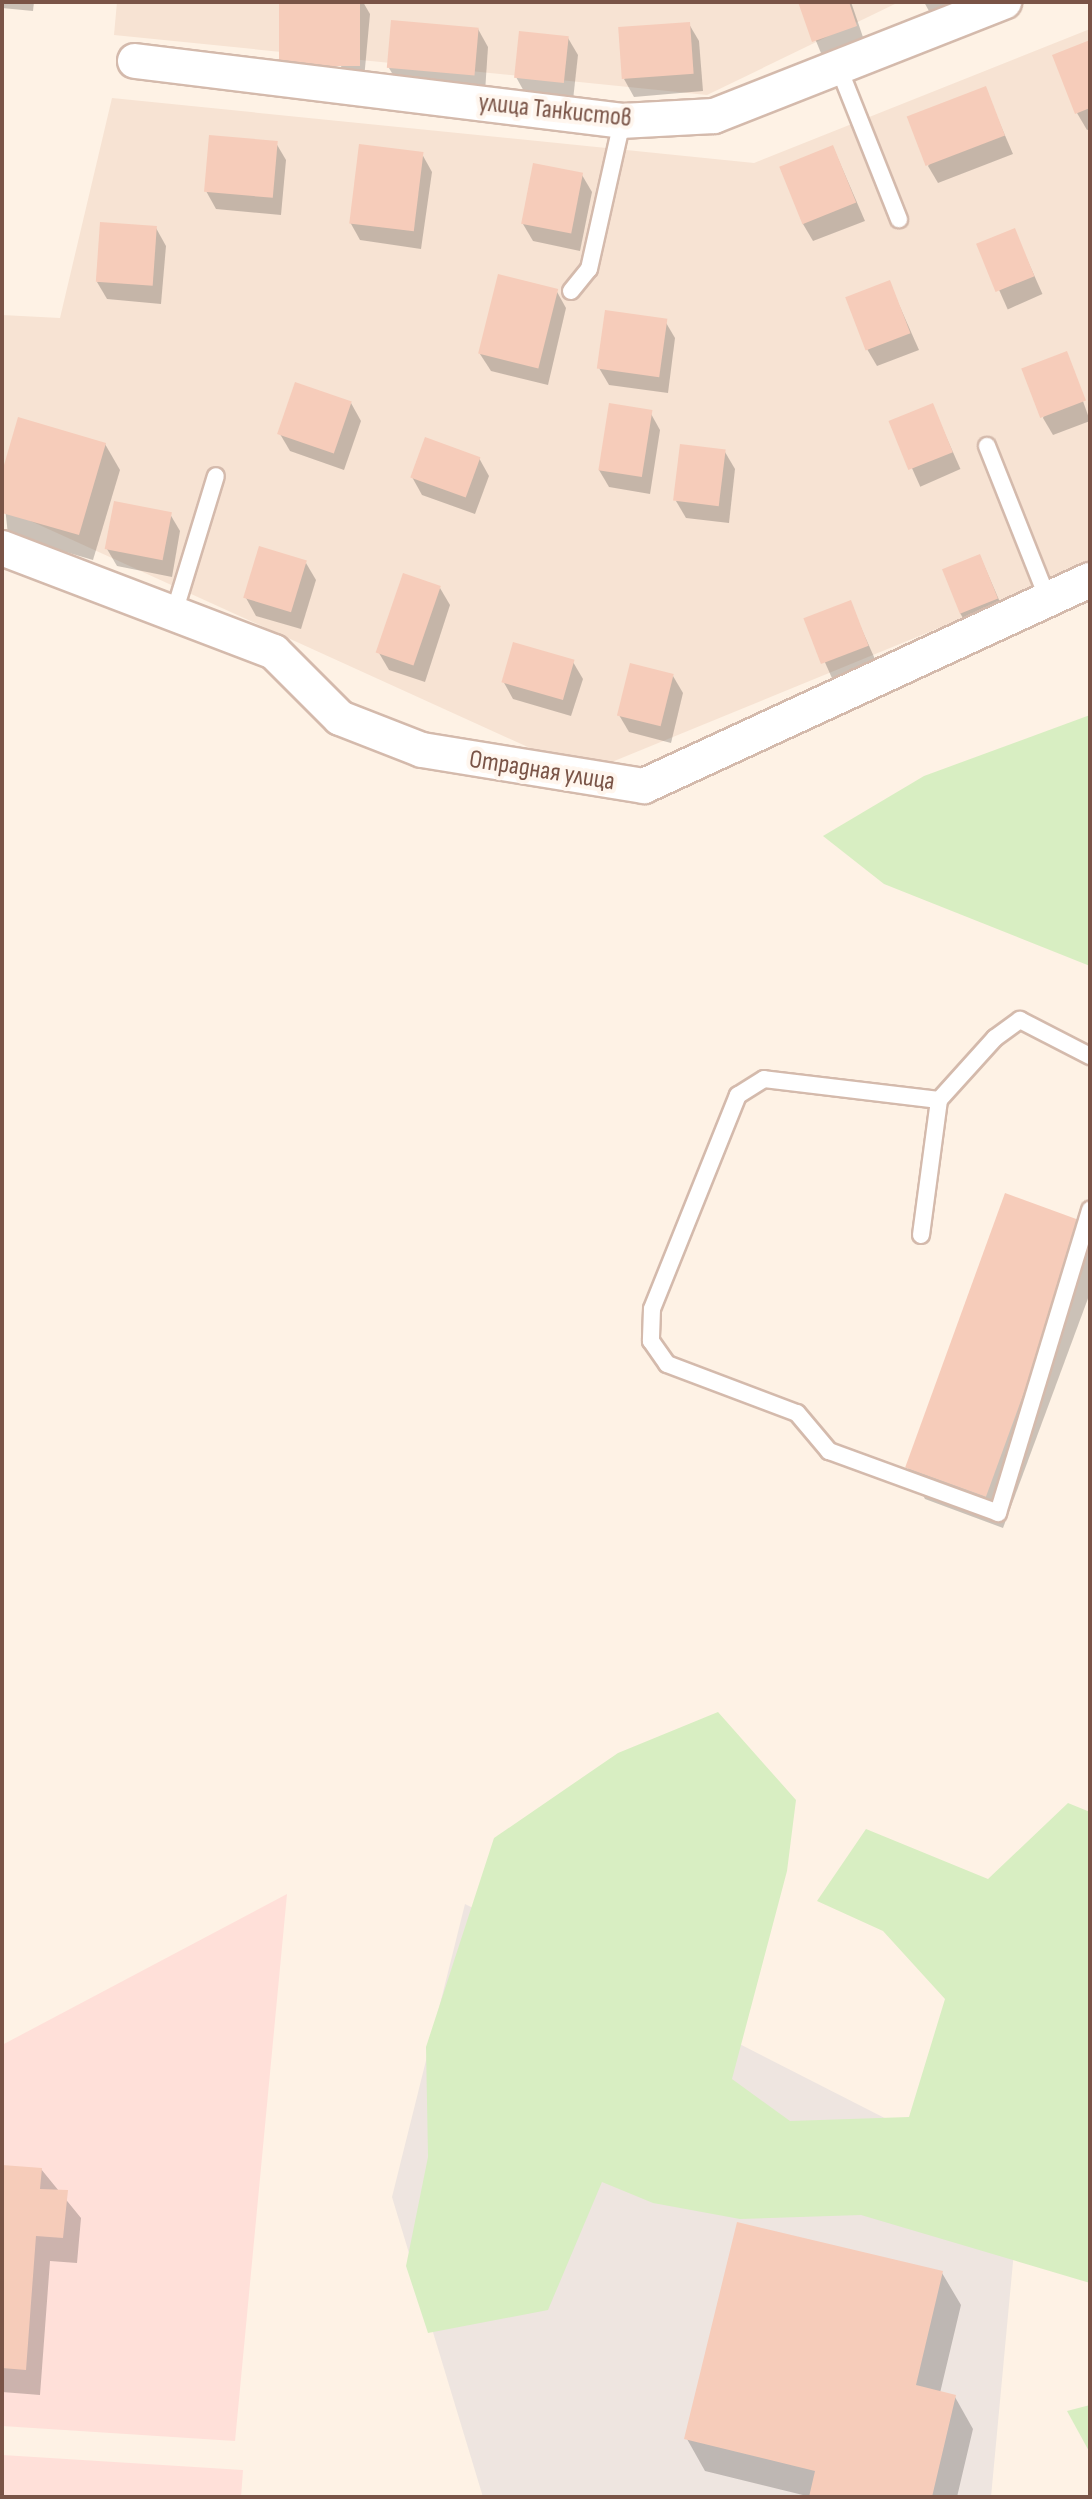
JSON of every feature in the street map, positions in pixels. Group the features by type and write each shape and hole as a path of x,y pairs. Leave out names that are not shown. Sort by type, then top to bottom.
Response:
{"street":[{"name":"улица Танкистов","path":"135,61 622,121 714,116 837,64 1004,2"},
{"name":"Отрадная улица","path":"2,548 274,652 340,718 422,750 644,786 1047,597 1090,580"}],"lane":[{"path":"837,64 899,219"},
{"path":"571,291 589,269 622,121"},
{"path":"987,446 1047,597"},
{"path":"174,613 216,476"},
{"path":"921,1235 939,1100 1020,1020 1090,1056"},
{"path":"939,1100 764,1079 738,1095 652,1309 651,1341 667,1364 797,1413 829,1451 998,1513 1090,1210"}],"shaded area":[{"path":"117,2 899,2 707,95 114,35"},
{"path":"1090,29 1090,566 585,773 2,508 2,315 60,318 112,98 754,163"},
{"path":"287,1894 235,2441 2,2426 2,2045"},
{"path":"465,1904 1020,2187 991,2497 483,2497 392,2197"},
{"path":"2,2455 243,2470 241,2497 2,2497"}],"green space":[{"path":"1090,715 1090,966 884,884 823,836 924,776"},
{"path":"718,1712 796,1800 787,1871 732,2079 790,2121 909,2117 945,1999 883,1931 817,1901 866,1829 988,1879 1068,1803 1090,1812 1090,2283 861,2215 740,2219 653,2203 602,2182 548,2310 428,2333 406,2266 428,2157 426,2047 494,1838 618,1753"},
{"path":"1090,2405 1090,2453 1067,2411"}],"building":[{"path":"279,2 360,2 360,66 279,66"},
{"path":"798,2 849,2 857,26 812,42"},
{"path":"391,20 479,28 474,75 387,68"},
{"path":"690,22 694,74 622,79 618,27"},
{"path":"519,31 569,36 564,83 514,78"},
{"path":"1090,40 1090,108 1075,114 1052,55"},
{"path":"986,86 1005,135 926,166 907,116"},
{"path":"209,135 278,141 273,198 204,192"},
{"path":"359,144 424,152 414,231 349,223"},
{"path":"833,145 856,202 802,224 779,167"},
{"path":"533,163 583,173 571,234 521,224"},
{"path":"100,222 157,226 153,286 96,282"},
{"path":"1015,228 1034,276 996,292 976,244"},
{"path":"498,274 558,289 538,369 478,354"},
{"path":"890,280 910,333 866,350 845,297"},
{"path":"605,310 667,319 659,377 597,368"},
{"path":"1067,351 1086,400 1040,418 1021,369"},
{"path":"295,382 352,402 334,454 277,434"},
{"path":"609,403 652,410 642,477 598,470"},
{"path":"933,403 953,452 908,470 888,421"},
{"path":"18,417 106,443 79,535 2,513 2,472"},
{"path":"425,437 480,457 466,498 410,477"},
{"path":"680,444 726,450 719,506 673,501"},
{"path":"114,501 172,512 163,560 105,549"},
{"path":"259,546 307,561 291,612 243,598"},
{"path":"980,554 998,599 960,614 942,569"},
{"path":"403,573 441,586 413,665 376,652"},
{"path":"851,600 869,646 821,664 803,618"},
{"path":"513,642 575,660 563,700 501,682"},
{"path":"630,663 674,674 661,726 617,715"},
{"path":"1005,1193 1086,1222 986,1497 905,1467"},
{"path":"2,2165 42,2168 40,2189 68,2190 63,2238 36,2236 26,2370 2,2368"},
{"path":"737,2222 943,2271 916,2385 956,2395 932,2497 809,2497 815,2471 684,2439"}]}
